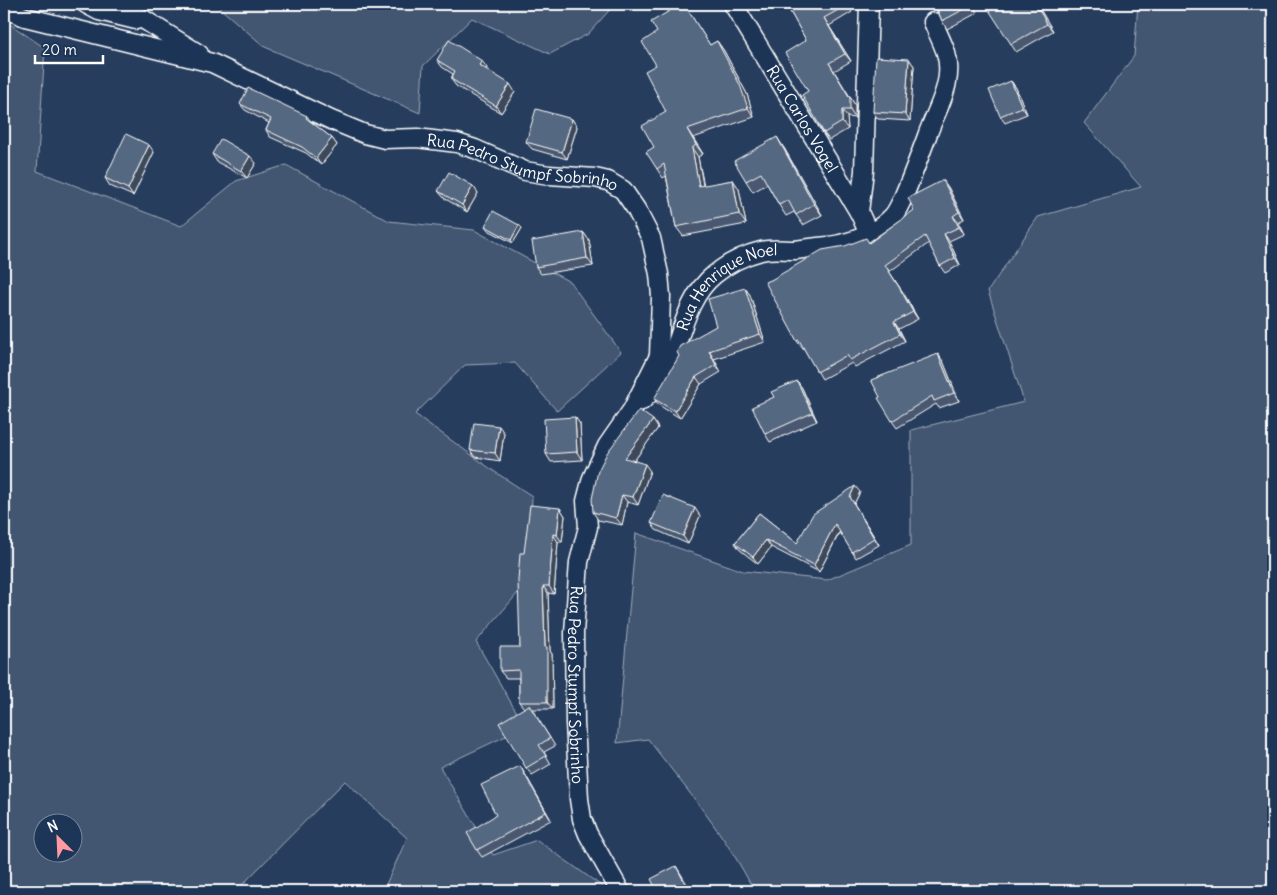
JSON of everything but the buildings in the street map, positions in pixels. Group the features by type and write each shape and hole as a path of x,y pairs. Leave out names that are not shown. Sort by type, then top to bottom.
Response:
{"street":[{"path":"86,4 100,11 151,24"},
{"path":"119,4 212,63"},
{"name":"Rua Carlos Vogel","path":"733,4 859,212 869,234"},
{"path":"859,212 864,170 869,4"},
{"name":"Rua Pedro Stumpf Sobrinho","path":"4,8 25,16 212,63 331,120 366,134 385,139 417,138 457,143 524,171 549,175 595,178 608,181 623,190 636,209 651,238 659,274 661,296 659,356 632,410 607,446 592,478 586,501 588,527 579,562 574,633 575,723 579,799 582,819 588,834 620,891"},
{"name":"Rua Henrique Noel","path":"632,410 662,381 692,304 706,282 724,267 760,251 773,249 795,250 838,245 869,234 894,215 917,164 948,80 949,64 946,52 933,22"}],"shaded area":[{"path":"215,4 615,4 588,34 550,54 472,18 423,66 420,113 265,47"},
{"path":"1138,4 1273,4 1273,891 754,891 718,832 648,739 617,743 636,533 743,571 827,580 911,545 911,430 1024,402 988,291 1038,217 1141,187 1084,123 1134,56"},
{"path":"4,20 45,48 37,171 181,226 236,181 286,165 389,221 474,230 570,282 621,352 557,411 515,363 465,365 415,414 495,472 532,496 529,580 476,642 525,727 440,767 493,855 537,840 603,887 605,891 383,891 407,838 345,781 234,891 4,891"}]}
